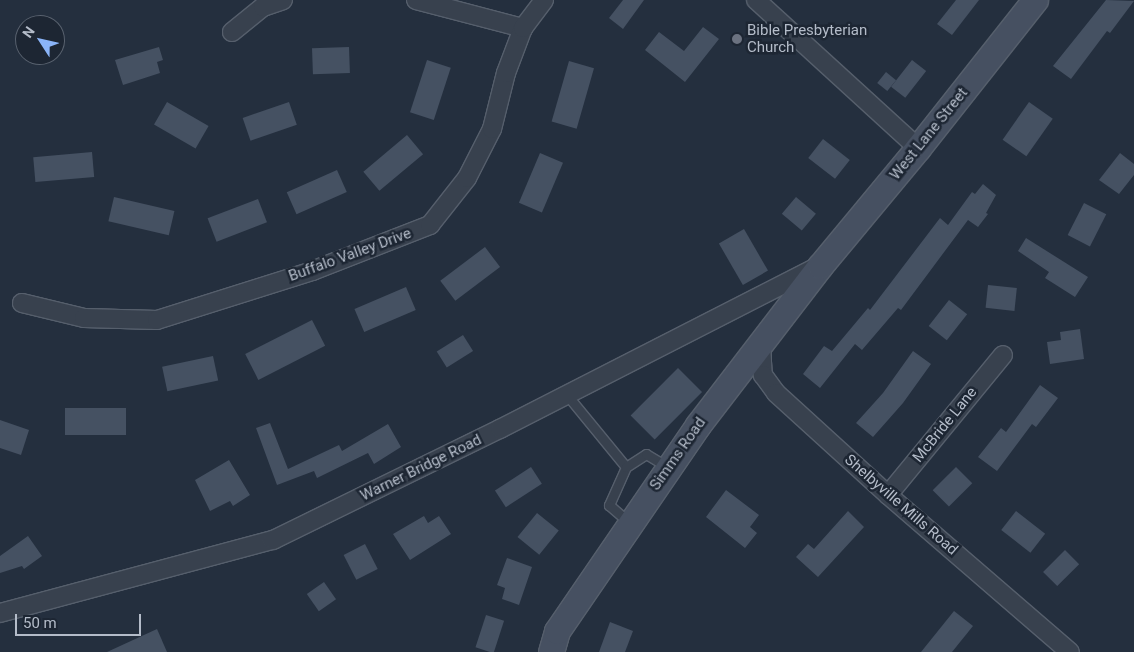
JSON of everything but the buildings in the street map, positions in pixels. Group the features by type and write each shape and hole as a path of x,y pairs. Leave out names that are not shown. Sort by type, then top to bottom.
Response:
{"street":[{"path":"232,32 263,7 283,0"},
{"path":"416,0 523,28"},
{"name":"Buffalo Valley Drive","path":"22,303 84,318 157,320 312,270 430,225 467,178 492,129 506,73 523,28 544,0"},
{"path":"756,0 918,148"},
{"name":"West Lane Street","path":"820,266 918,148 1035,0"},
{"name":"Simms Road","path":"552,652 557,631 630,522 698,425 820,266"},
{"name":"Warner Bridge Road","path":"0,613 273,540 567,395 820,266"},
{"name":"Shelbyville Mills Road","path":"762,342 763,375 776,393 888,495 1070,652"},
{"name":"McBride Lane","path":"888,495 1003,355"}],"lane":[{"path":"567,395 626,467"},
{"path":"630,522 610,505 626,467 646,454 669,468"}],"place":[{"name":"Bible Presbyterian Church","path":"737,39"}]}
